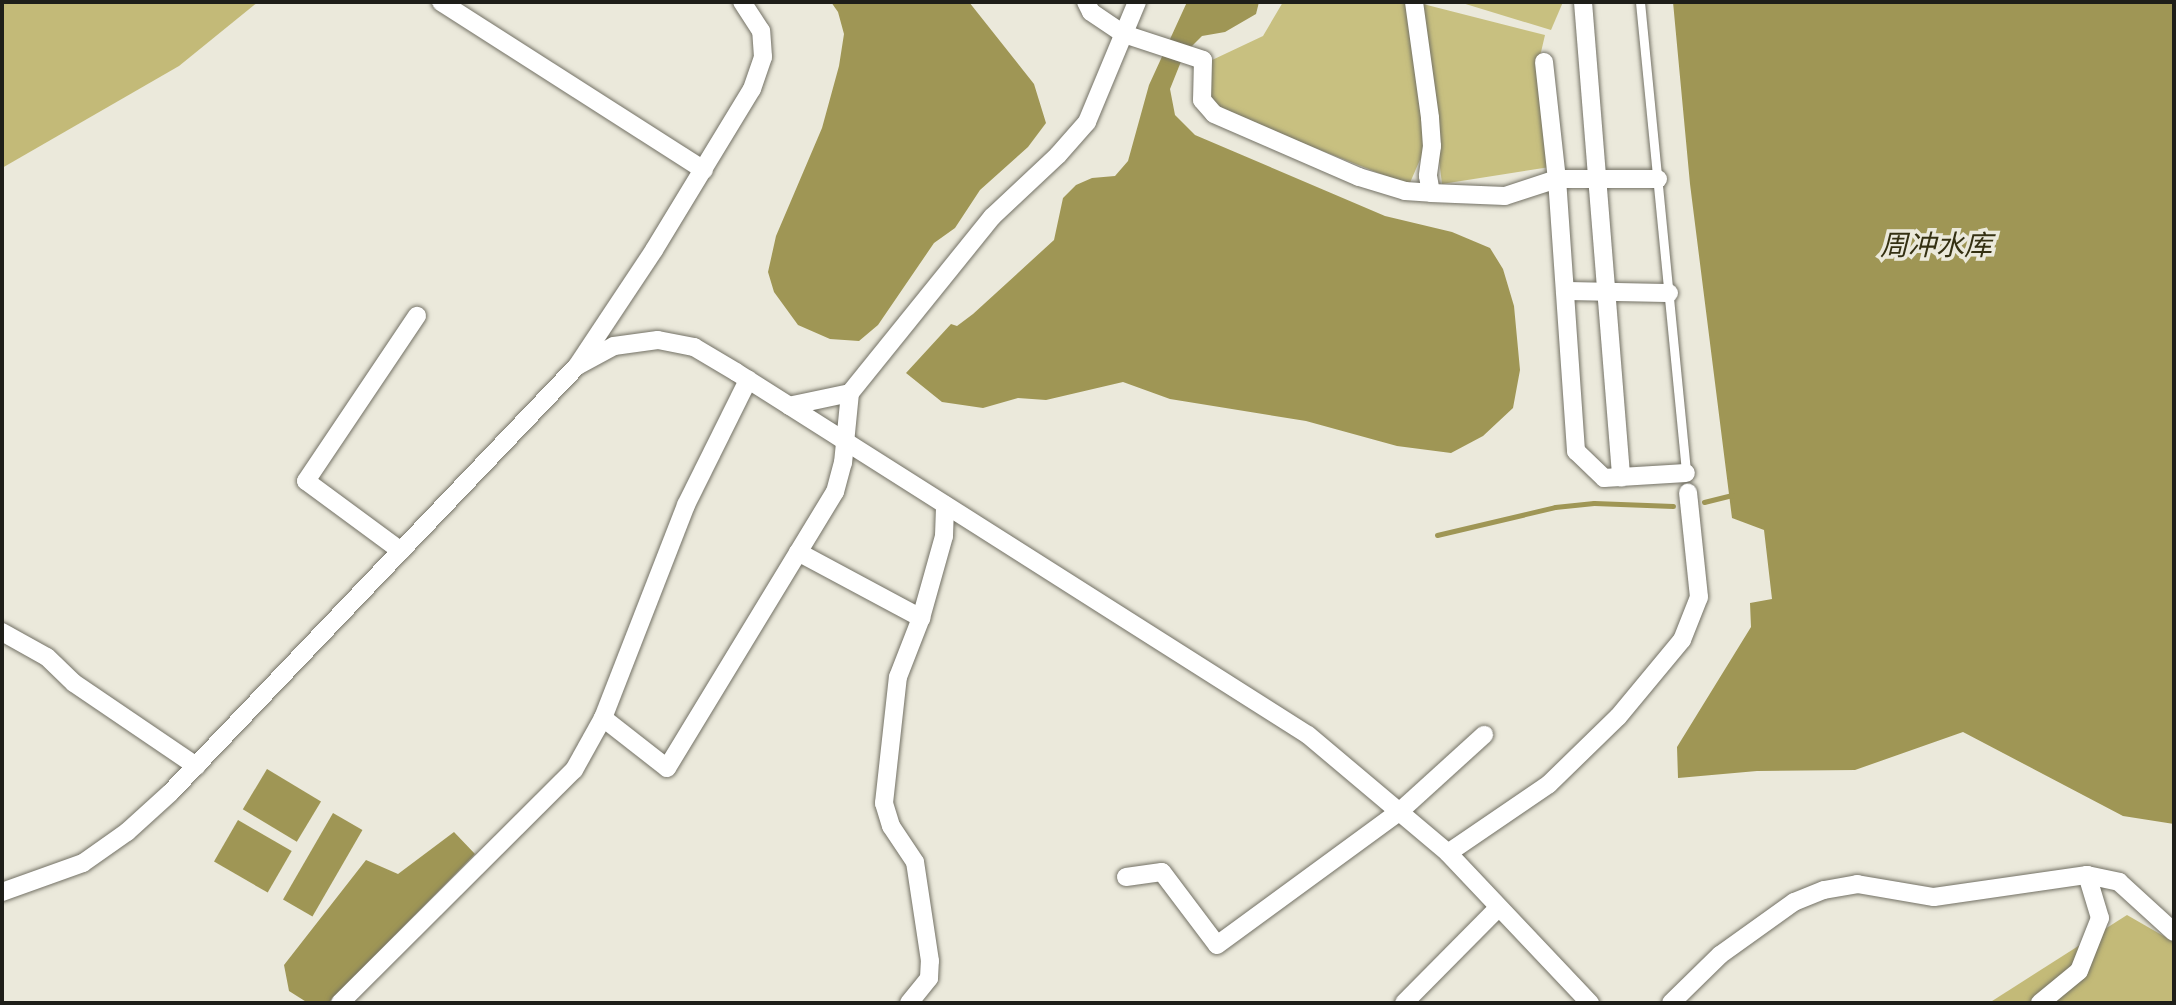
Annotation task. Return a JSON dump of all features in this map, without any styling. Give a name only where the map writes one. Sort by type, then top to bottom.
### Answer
[{"type":"street","points":[[441,2],[704,170]]},
{"type":"street","points":[[2,892],[83,863],[127,832],[196,766],[577,366],[704,170],[752,89],[763,57],[761,31],[742,2]]},
{"type":"street","points":[[1086,2],[1091,12],[1124,34],[1203,60],[1202,100],[1214,114],[1359,177],[1405,191],[1505,196],[1557,179],[1658,179]]},
{"type":"street","points":[[603,718],[667,768],[835,492],[843,463],[850,393],[992,217],[1058,155],[1087,122],[1137,2]]},
{"type":"street","points":[[1414,2],[1430,118],[1432,146],[1428,176],[1431,193]]},
{"type":"street","points":[[1583,2],[1621,477]]},
{"type":"street","points":[[1544,62],[1557,179],[1576,451],[1604,478],[1686,473]]},
{"type":"street","points":[[1565,291],[1669,293]]},
{"type":"street","points":[[401,551],[306,481],[417,316]]},
{"type":"street","points":[[577,366],[614,346],[658,340],[694,347],[748,380],[1308,735],[1448,853],[1590,1003]]},
{"type":"street","points":[[340,1003],[574,770],[603,718],[686,505],[748,380]]},
{"type":"street","points":[[789,406],[850,393]]},
{"type":"street","points":[[1448,853],[1549,784],[1618,717],[1682,640],[1699,597],[1688,493]]},
{"type":"street","points":[[909,1003],[929,978],[930,961],[915,862],[891,826],[884,803],[898,677],[921,618],[944,536],[945,505]]},
{"type":"street","points":[[798,552],[921,618]]},
{"type":"street","points":[[2,632],[47,657],[74,683],[196,766]]},
{"type":"street","points":[[1126,877],[1162,872],[1217,945],[1399,812],[1484,735]]},
{"type":"street","points":[[1671,1003],[1720,955],[1794,902],[1824,890],[1857,884],[1934,897],[2087,875],[2119,882],[2174,932]]},
{"type":"street","points":[[2040,1003],[2079,971],[2100,918],[2087,875]]},
{"type":"street","points":[[1404,1003],[1498,908]]},
{"type":"lane","points":[[1640,2],[1688,493]]},
{"type":"shaded area","points":[[2,2],[258,2],[179,66],[2,168]]},
{"type":"shaded area","points":[[1283,2],[1413,2],[1426,146],[1409,185],[1219,110],[1209,97],[1210,61],[1263,36]]},
{"type":"shaded area","points":[[1459,2],[1563,2],[1551,30]]},
{"type":"shaded area","points":[[1423,4],[1545,35],[1538,65],[1550,167],[1442,184],[1422,18]]},
{"type":"shaded area","points":[[2127,915],[2174,942],[2174,1003],[1989,1003]]},
{"type":"water","points":[[831,2],[969,2],[1034,84],[1046,123],[1028,147],[980,190],[955,228],[934,243],[878,325],[859,341],[830,339],[798,325],[774,292],[768,272],[776,236],[822,128],[839,66],[844,34],[838,12]]},
{"type":"water","points":[[1187,2],[1259,2],[1256,14],[1225,32],[1202,36],[1184,54],[1170,89],[1175,115],[1195,135],[1385,216],[1452,232],[1490,248],[1503,269],[1514,306],[1520,370],[1513,408],[1483,436],[1451,453],[1397,446],[1306,421],[1170,399],[1123,382],[1046,400],[1018,398],[983,408],[942,402],[906,373],[951,324],[957,326],[973,314],[1054,240],[1063,198],[1076,185],[1092,178],[1115,176],[1128,161],[1149,85]]},
{"type":"water","name":"周冲水库","points":[[1673,2],[2174,2],[2174,824],[2123,816],[1963,732],[1855,770],[1757,771],[1678,778],[1677,747],[1751,627],[1750,603],[1772,599],[1764,530],[1732,518],[1690,184]]},
{"type":"water","points":[[267,769],[321,801],[297,842],[243,809]]},
{"type":"water","points":[[333,813],[362,830],[312,917],[283,900]]},
{"type":"water","points":[[238,820],[292,851],[268,893],[214,862]]},
{"type":"water","points":[[454,832],[475,854],[328,1003],[308,1003],[289,991],[284,965],[366,860],[398,874]]},
{"type":"waterway","points":[[1704,502],[1732,495]]},
{"type":"waterway","points":[[1437,535],[1555,507],[1594,503],[1673,506]]}]
